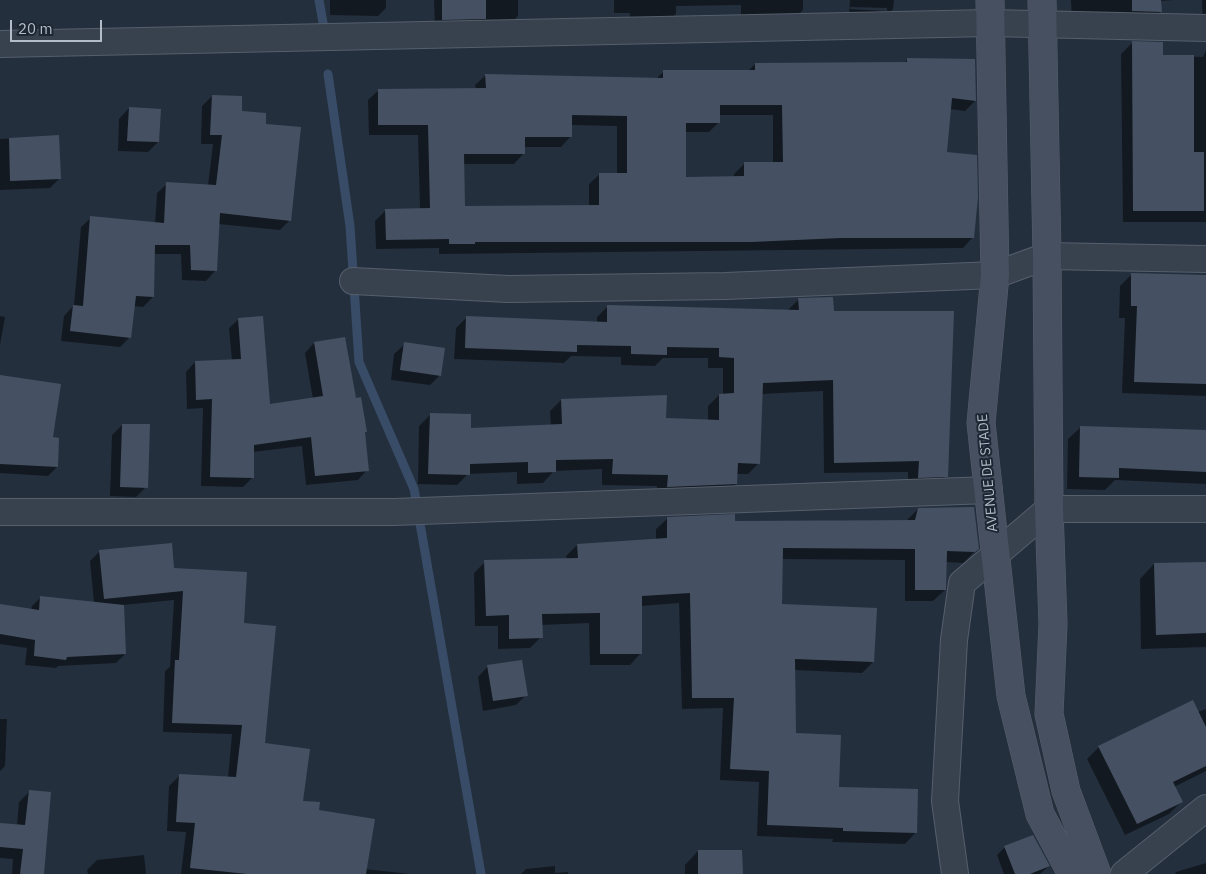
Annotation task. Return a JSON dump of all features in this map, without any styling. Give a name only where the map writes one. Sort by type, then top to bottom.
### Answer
[{"type":"street","points":[[0,44],[990,11],[1041,12],[1206,28]]},
{"type":"street","name":"AVENUE DE STADE","points":[[990,11],[995,275],[981,423],[1011,696],[1040,814],[1072,874]]},
{"type":"street","points":[[1041,12],[1048,256],[1049,509],[1053,624],[1049,714],[1066,791],[1097,874]]},
{"type":"street","points":[[354,281],[528,288],[725,286],[995,275],[1048,256],[1206,259]]},
{"type":"street","points":[[0,512],[394,512],[989,490]]},
{"type":"street","points":[[955,874],[945,801],[954,640],[962,583],[996,552],[1049,509],[1206,509]]},
{"type":"street","points":[[1124,874],[1206,808]]},
{"type":"building","points":[[442,0],[486,0],[486,19],[442,20]]},
{"type":"building","points":[[1132,0],[1161,0],[1162,12],[1132,11]]},
{"type":"building","points":[[1132,41],[1163,42],[1163,55],[1194,55],[1194,152],[1204,152],[1204,211],[1133,211]]},
{"type":"building","points":[[907,58],[975,59],[976,101],[952,98],[947,152],[977,155],[978,197],[974,238],[841,238],[751,242],[475,242],[475,244],[449,244],[449,239],[386,240],[385,209],[430,208],[428,125],[378,125],[378,89],[486,88],[485,74],[663,78],[663,70],[755,70],[755,63],[907,62]],"holes":[[[720,105],[782,105],[783,162],[744,162],[744,176],[686,177],[686,123],[720,123]],[[572,115],[627,116],[627,173],[599,173],[599,205],[465,206],[464,154],[525,154],[525,137],[572,137]]]},
{"type":"building","points":[[212,95],[242,96],[242,111],[266,113],[266,124],[301,127],[291,221],[220,213],[217,271],[191,270],[190,245],[155,245],[154,297],[136,296],[131,338],[70,331],[73,305],[83,306],[90,216],[164,223],[166,182],[216,185],[222,135],[210,135]]},
{"type":"building","points":[[129,107],[161,109],[159,142],[127,141]]},
{"type":"building","points":[[59,135],[61,179],[10,181],[9,138]]},
{"type":"building","points":[[1131,273],[1206,275],[1206,384],[1134,382],[1137,306],[1131,306]]},
{"type":"building","points":[[833,297],[834,311],[954,311],[948,477],[918,478],[919,461],[834,463],[833,380],[763,383],[760,464],[738,463],[737,484],[667,487],[668,475],[612,474],[613,459],[556,460],[556,472],[528,473],[528,462],[470,464],[470,475],[428,474],[430,413],[471,414],[471,428],[562,424],[561,399],[667,395],[666,418],[719,420],[719,394],[734,393],[734,358],[719,357],[719,348],[667,347],[667,355],[631,354],[631,346],[577,345],[577,352],[465,348],[466,316],[607,322],[607,305],[799,310],[798,298]]},
{"type":"building","points":[[263,316],[270,404],[323,396],[314,342],[345,337],[356,398],[361,397],[367,432],[365,432],[369,471],[315,476],[311,437],[254,445],[254,478],[210,477],[212,399],[196,400],[195,361],[241,359],[238,318]]},
{"type":"building","points":[[404,342],[445,348],[441,376],[400,370]]},
{"type":"building","points":[[0,375],[61,384],[53,437],[59,438],[58,467],[0,464]]},
{"type":"building","points":[[122,424],[150,424],[148,488],[120,487]]},
{"type":"building","points":[[1080,426],[1206,430],[1206,472],[1119,468],[1119,478],[1079,477]]},
{"type":"building","points":[[974,507],[979,549],[975,552],[947,551],[946,590],[915,590],[915,549],[783,548],[782,604],[877,608],[874,662],[795,659],[796,733],[841,735],[839,787],[918,789],[917,833],[843,831],[843,828],[767,825],[769,771],[730,769],[734,698],[692,698],[690,593],[642,596],[642,654],[600,654],[600,613],[542,614],[543,638],[509,639],[509,615],[486,616],[484,560],[578,558],[577,544],[667,538],[667,517],[735,514],[735,521],[915,520],[918,508]]},
{"type":"building","points":[[172,543],[174,568],[247,572],[244,623],[276,626],[265,743],[310,749],[303,801],[320,802],[319,810],[375,819],[366,874],[247,874],[190,868],[195,823],[176,822],[179,774],[236,777],[242,725],[172,723],[175,660],[179,660],[183,591],[104,599],[99,550]]},
{"type":"building","points":[[1206,562],[1206,633],[1156,635],[1154,563]]},
{"type":"building","points":[[40,596],[124,605],[126,654],[67,657],[66,660],[34,656],[35,640],[0,634],[0,604],[39,610]]},
{"type":"building","points":[[522,660],[528,696],[493,701],[487,665]]},
{"type":"building","points":[[1193,700],[1206,727],[1206,766],[1173,782],[1183,802],[1137,824],[1098,746]]},
{"type":"building","points":[[29,790],[51,792],[44,874],[20,874],[23,849],[0,847],[0,823],[25,825]]},
{"type":"building","points":[[1033,835],[1050,866],[1030,874],[1015,874],[1004,846]]},
{"type":"building","points":[[698,850],[742,850],[743,874],[698,874]]},
{"type":"waterway","points":[[319,0],[325,34]]},
{"type":"waterway","points":[[328,74],[350,226],[359,362],[414,489],[481,874]]}]
